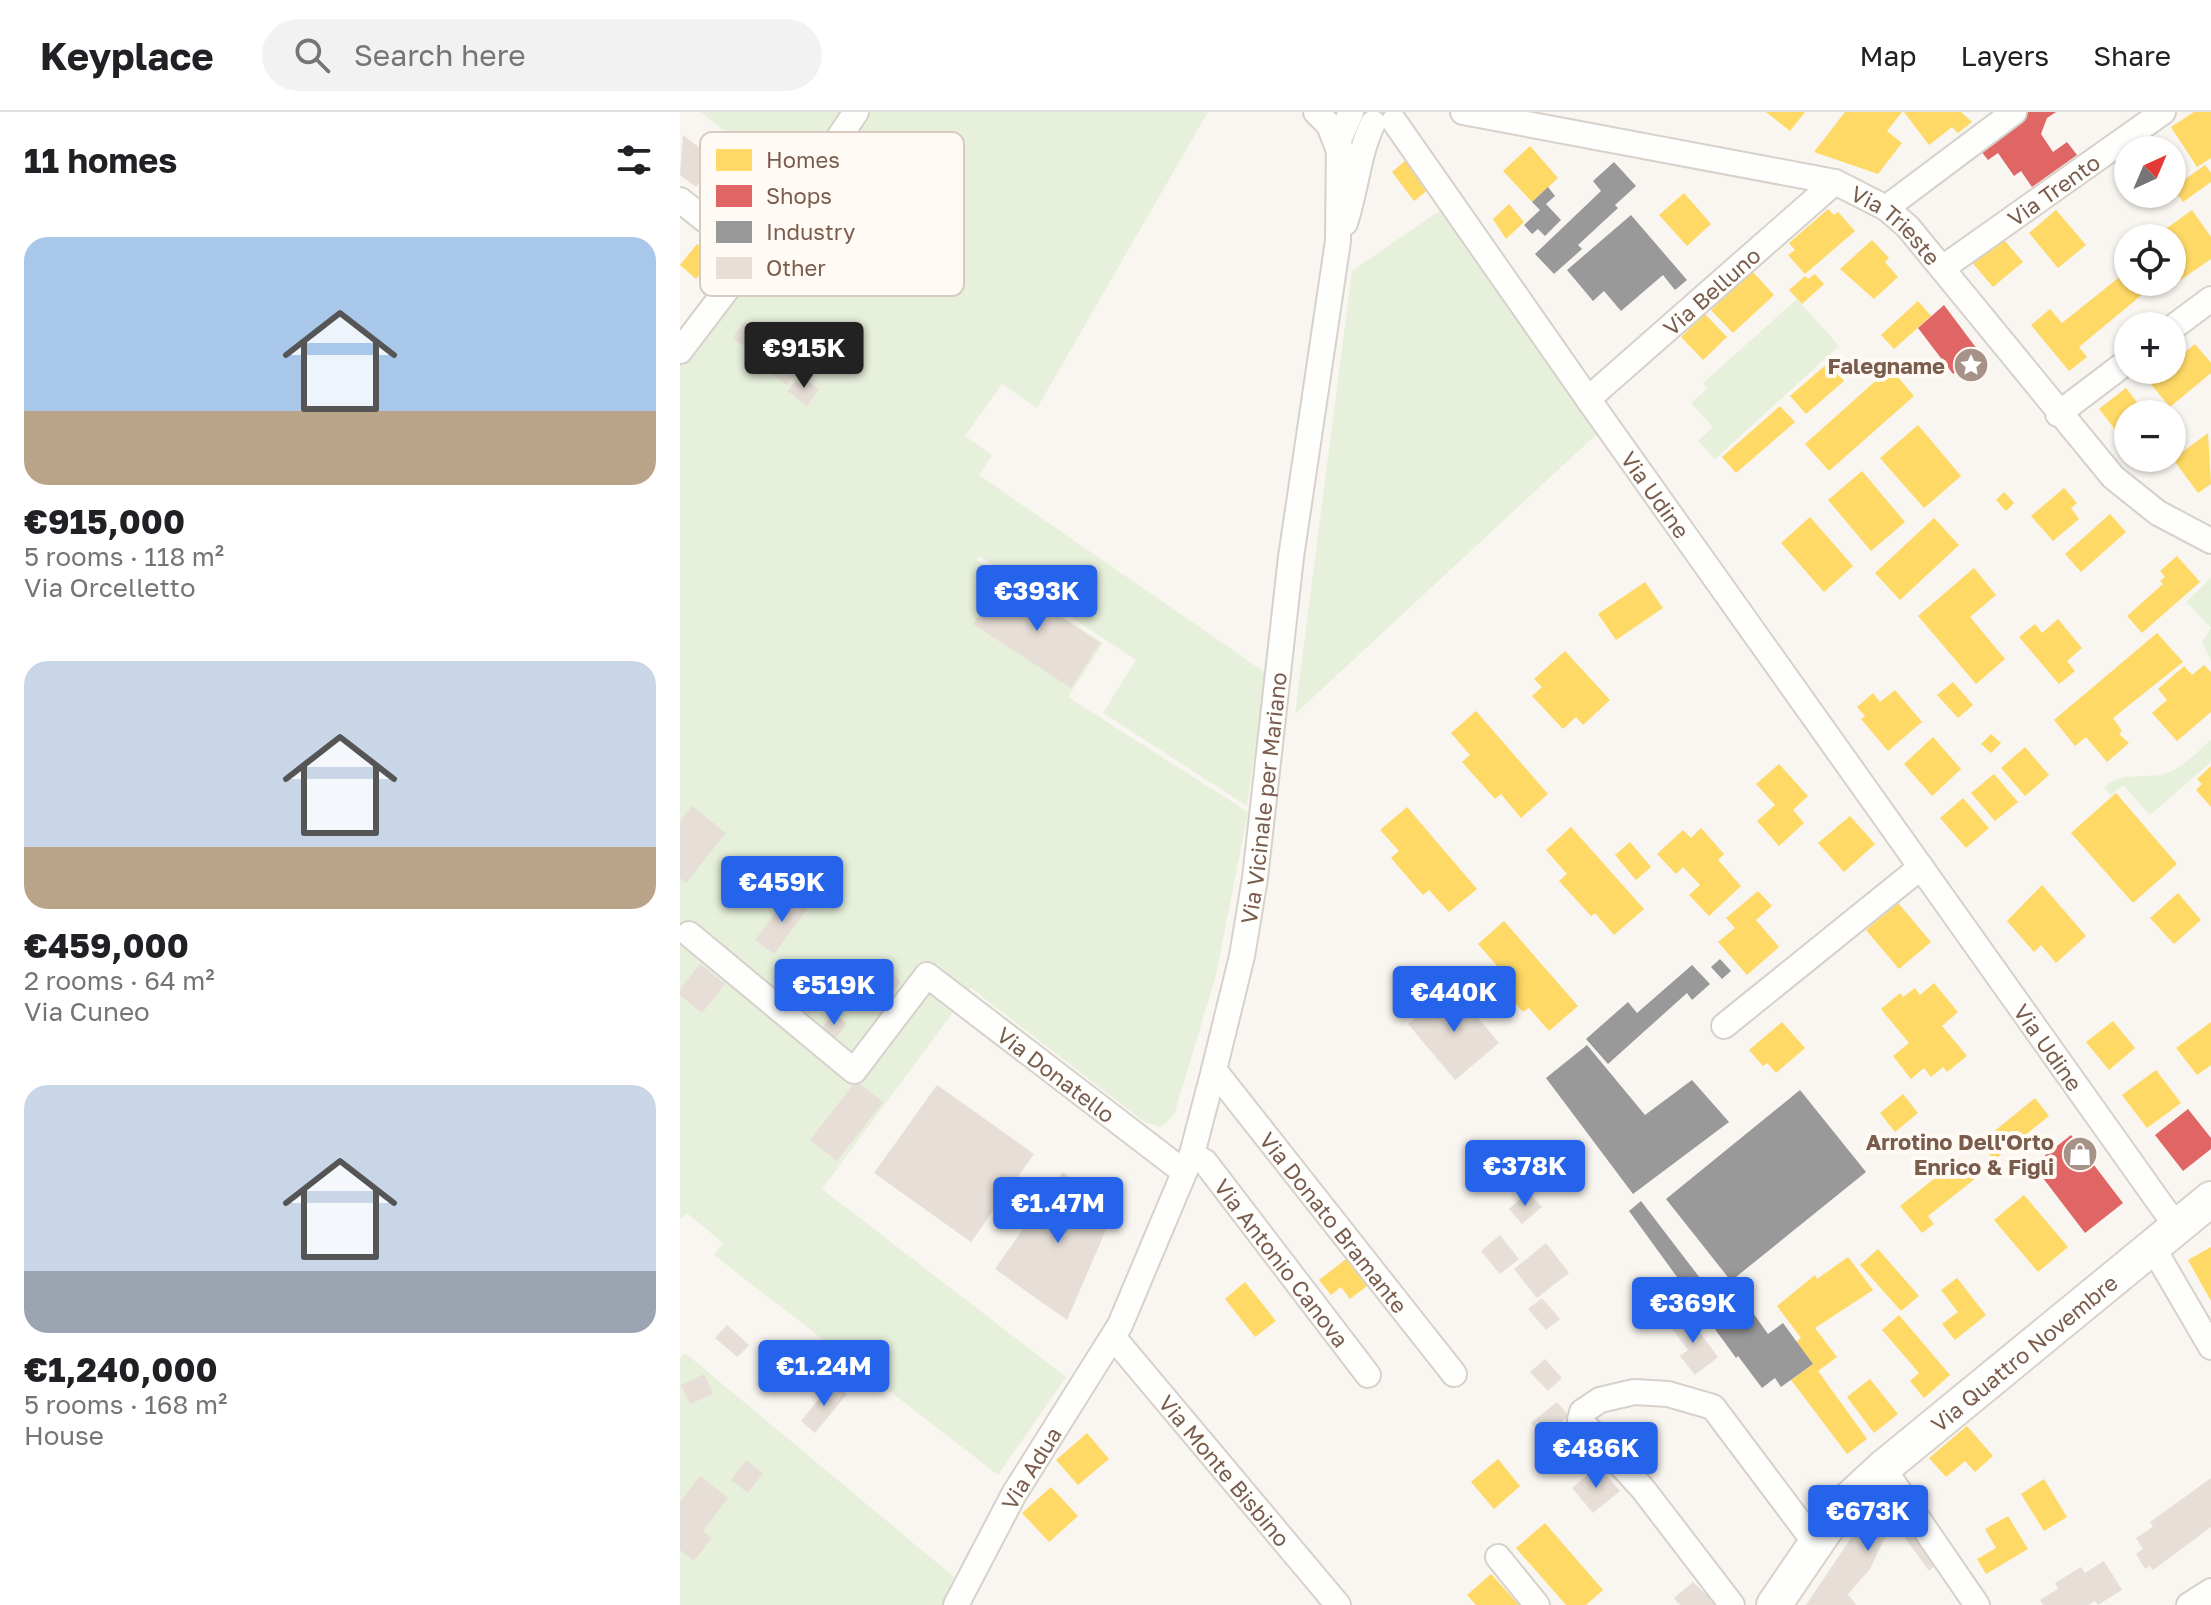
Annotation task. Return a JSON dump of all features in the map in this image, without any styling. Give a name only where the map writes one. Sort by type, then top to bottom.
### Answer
[{"type":"main road","name":"Via Quattro Novembre","points":[[1774,1605],[1840,1508],[1883,1468],[2164,1236],[2209,1204]]},
{"type":"street","points":[[842,132],[856,112]]},
{"type":"street","points":[[1316,112],[1350,154]]},
{"type":"street","points":[[1350,154],[1351,112]]},
{"type":"street","name":"Via Trieste","points":[[1463,112],[1835,182],[1886,208],[1944,267],[2092,456],[2134,496],[2158,513],[2211,541]]},
{"type":"street","points":[[1886,208],[2014,112]]},
{"type":"street","name":"Via Trento","points":[[1944,267],[2163,112]]},
{"type":"street","points":[[1350,154],[1383,117]]},
{"type":"street","name":"Via Udine","points":[[1383,117],[1921,867],[2164,1236],[2211,1347]]},
{"type":"street","name":"Via Vicinale per Mariano","points":[[1113,1337],[1188,1163],[1242,956],[1255,878],[1291,557],[1338,241],[1354,197],[1350,154]]},
{"type":"street","name":"Via Belluno","points":[[1588,399],[1835,182]]},
{"type":"street","points":[[680,200],[700,216]]},
{"type":"street","points":[[680,351],[723,296]]},
{"type":"street","points":[[2186,318],[2211,299]]},
{"type":"street","points":[[2058,414],[2114,372]]},
{"type":"street","points":[[1724,1026],[1921,867]]},
{"type":"street","name":"Via Donatello","points":[[689,934],[854,1071],[927,975],[1188,1163]]},
{"type":"street","name":"Via Donato Bramante","points":[[1214,1070],[1454,1374]]},
{"type":"street","name":"Via Antonio Canova","points":[[1188,1163],[1205,1162],[1368,1375]]},
{"type":"street","name":"Via Adua","points":[[956,1605],[1014,1494],[1113,1337]]},
{"type":"street","name":"Via Monte Bisbino","points":[[1113,1337],[1338,1605]]},
{"type":"street","points":[[1732,1605],[1643,1489],[1580,1420],[1582,1412],[1600,1400],[1634,1392],[1668,1394],[1713,1407],[1816,1544]]},
{"type":"street","points":[[1883,1468],[1977,1605]]},
{"type":"street","points":[[1498,1557],[1537,1605]]},
{"type":"street","points":[[2189,1605],[2211,1591]]},
{"type":"green space","points":[[701,112],[1208,112],[1037,408],[1002,384],[965,436],[992,455],[979,475],[1266,673],[1247,806],[1103,713],[1136,660],[979,556],[976,560],[1103,643],[1068,697],[1248,812],[1216,975],[1174,1115],[1161,1127],[1143,1121],[971,988],[822,1189],[1066,1377],[998,1475],[714,1255],[723,1243],[687,1213],[680,1220],[680,365],[733,296],[964,296],[964,132],[726,132]]},
{"type":"green space","points":[[1445,207],[1601,430],[1295,714],[1352,271]]},
{"type":"green space","points":[[1797,299],[1839,346],[1715,459],[1698,441],[1713,427],[1691,403],[1707,389],[1703,383]]},
{"type":"green space","points":[[2211,578],[2211,628],[2186,602]]},
{"type":"green space","points":[[2211,628],[2211,661],[2202,642]]},
{"type":"green space","points":[[2211,740],[2211,762],[2150,815],[2123,785],[2111,795],[2104,788],[2127,777],[2170,772]]},
{"type":"green space","points":[[685,1353],[954,1577],[942,1605],[680,1605],[680,1358]]},
{"type":"building: Homes","points":[[1766,112],[1805,112],[1790,131]]},
{"type":"building: Homes","points":[[1845,112],[1902,112],[1887,131],[1902,143],[1878,174],[1814,152]]},
{"type":"building: Homes","points":[[1904,112],[1961,112],[1972,122],[1958,133],[1952,127],[1929,145]]},
{"type":"building: Homes","points":[[2194,112],[2211,112],[2211,158],[2197,167],[2186,150],[2186,136],[2177,136],[2171,127]]},
{"type":"building: Homes","points":[[1530,146],[1558,178],[1532,202],[1503,171]]},
{"type":"building: Homes","points":[[1406,160],[1429,189],[1414,201],[1392,172]]},
{"type":"building: Homes","points":[[2205,165],[2211,173],[2211,182],[2186,200],[2186,179]]},
{"type":"building: Homes","points":[[1684,193],[1711,224],[1687,246],[1659,215]]},
{"type":"building: Homes","points":[[1509,204],[1524,222],[1506,239],[1493,219]]},
{"type":"building: Homes","points":[[1828,209],[1834,215],[1838,212],[1855,231],[1805,274],[1788,255],[1795,250],[1789,243]]},
{"type":"building: Homes","points":[[2056,210],[2086,245],[2058,268],[2029,233]]},
{"type":"building: Homes","points":[[2192,210],[2211,237],[2211,259],[2186,276],[2186,224],[2172,224]]},
{"type":"building: Homes","points":[[1999,234],[2023,262],[1993,287],[1969,259]]},
{"type":"building: Homes","points":[[1872,240],[1889,258],[1885,262],[1898,277],[1874,299],[1840,269]]},
{"type":"building: Homes","points":[[697,244],[700,246],[700,274],[696,279],[680,265]]},
{"type":"building: Homes","points":[[1752,271],[1774,295],[1733,333],[1711,310]]},
{"type":"building: Homes","points":[[1815,274],[1824,284],[1802,304],[1789,290],[1805,276],[1808,279]]},
{"type":"building: Homes","points":[[2114,281],[2114,296],[2140,296],[2121,312],[2114,312],[2114,318],[2079,347],[2087,357],[2069,371],[2031,325],[2050,309],[2062,323]]},
{"type":"building: Homes","points":[[1918,301],[1931,316],[1894,349],[1881,335]]},
{"type":"building: Homes","points":[[1705,314],[1727,337],[1703,360],[1681,337]]},
{"type":"building: Homes","points":[[2195,344],[2211,363],[2211,373],[2178,400],[2164,400],[2151,384],[2186,384],[2186,351]]},
{"type":"building: Homes","points":[[1828,363],[1844,381],[1806,414],[1790,396]]},
{"type":"building: Homes","points":[[1890,368],[1914,396],[1829,471],[1805,444]]},
{"type":"building: Homes","points":[[2126,388],[2135,400],[2114,400],[2114,428],[2099,409]]},
{"type":"building: Homes","points":[[1780,406],[1795,422],[1736,473],[1722,457]]},
{"type":"building: Homes","points":[[1918,425],[1961,476],[1924,508],[1880,458]]},
{"type":"building: Homes","points":[[2208,433],[2211,484],[2198,493],[2183,472],[2186,472],[2186,449]]},
{"type":"building: Homes","points":[[1862,471],[1905,522],[1871,551],[1828,500]]},
{"type":"building: Homes","points":[[2064,488],[2077,503],[2071,508],[2079,519],[2053,541],[2031,516]]},
{"type":"building: Homes","points":[[2004,492],[2014,503],[2006,511],[1996,500]]},
{"type":"building: Homes","points":[[2110,514],[2126,532],[2081,572],[2065,554]]},
{"type":"building: Homes","points":[[1810,517],[1853,566],[1824,592],[1781,543]]},
{"type":"building: Homes","points":[[1934,518],[1959,545],[1900,600],[1875,573]]},
{"type":"building: Homes","points":[[2177,556],[2200,582],[2142,633],[2127,616],[2163,584],[2160,581],[2165,577],[2160,571]]},
{"type":"building: Homes","points":[[1974,568],[1996,595],[1970,617],[2005,659],[1976,684],[1918,616]]},
{"type":"building: Homes","points":[[1645,582],[1663,608],[1616,640],[1598,614]]},
{"type":"building: Homes","points":[[2058,619],[2082,648],[2067,661],[2075,671],[2059,684],[2019,637],[2035,624],[2042,633]]},
{"type":"building: Homes","points":[[2157,633],[2183,662],[2113,718],[2122,731],[2119,734],[2129,743],[2107,762],[2086,737],[2075,746],[2054,720]]},
{"type":"building: Homes","points":[[1565,651],[1610,700],[1583,725],[1576,717],[1563,729],[1532,696],[1542,687],[1534,679]]},
{"type":"building: Homes","points":[[2204,665],[2211,672],[2211,712],[2177,741],[2152,713],[2167,700],[2158,689],[2184,666],[2192,675]]},
{"type":"building: Homes","points":[[1953,682],[1973,705],[1958,718],[1937,695]]},
{"type":"building: Homes","points":[[1895,690],[1922,722],[1888,751],[1861,719],[1865,716],[1857,707],[1873,693],[1880,702]]},
{"type":"building: Homes","points":[[1476,711],[1548,794],[1521,818],[1501,794],[1495,799],[1462,762],[1470,755],[1451,733]]},
{"type":"building: Homes","points":[[1991,734],[2001,743],[1991,753],[1981,744]]},
{"type":"building: Homes","points":[[1933,737],[1961,769],[1932,796],[1904,764]]},
{"type":"building: Homes","points":[[2025,747],[2049,775],[2025,796],[2001,768]]},
{"type":"building: Homes","points":[[1779,764],[1808,796],[1793,810],[1804,823],[1779,846],[1757,821],[1775,805],[1756,784]]},
{"type":"building: Homes","points":[[2211,766],[2211,807],[2196,790],[2202,784],[2197,779]]},
{"type":"building: Homes","points":[[1994,774],[2018,802],[1995,821],[1971,793]]},
{"type":"building: Homes","points":[[2116,793],[2177,864],[2133,903],[2071,833]]},
{"type":"building: Homes","points":[[1963,798],[1989,828],[1966,848],[1940,818]]},
{"type":"building: Homes","points":[[1407,807],[1477,889],[1449,912],[1429,890],[1423,895],[1391,858],[1399,851],[1380,830]]},
{"type":"building: Homes","points":[[1850,816],[1875,844],[1844,872],[1818,843]]},
{"type":"building: Homes","points":[[1571,827],[1644,909],[1614,935],[1595,913],[1591,916],[1559,881],[1567,874],[1546,850]]},
{"type":"building: Homes","points":[[1701,828],[1724,854],[1718,860],[1741,886],[1709,916],[1689,895],[1700,885],[1683,867],[1676,874],[1657,854],[1683,830],[1691,838]]},
{"type":"building: Homes","points":[[1630,842],[1651,867],[1636,880],[1615,855]]},
{"type":"building: Homes","points":[[2042,885],[2086,936],[2056,963],[2041,945],[2034,952],[2007,921]]},
{"type":"building: Homes","points":[[1758,891],[1772,906],[1756,920],[1779,947],[1747,975],[1718,942],[1735,928],[1726,918]]},
{"type":"building: Homes","points":[[2178,893],[2201,920],[2174,944],[2150,918]]},
{"type":"building: Homes","points":[[1898,903],[1931,942],[1899,969],[1866,930]]},
{"type":"building: Homes","points":[[1504,921],[1578,1006],[1549,1031],[1529,1008],[1523,1012],[1489,974],[1498,967],[1478,944]]},
{"type":"building: Homes","points":[[1934,983],[1958,1012],[1942,1026],[1967,1056],[1947,1072],[1943,1067],[1931,1077],[1924,1068],[1911,1079],[1893,1056],[1909,1043],[1881,1009],[1900,993],[1903,997],[1915,988],[1920,995]]},
{"type":"building: Homes","points":[[2113,1021],[2135,1048],[2109,1070],[2086,1042]]},
{"type":"building: Homes","points":[[1782,1022],[1805,1048],[1776,1073],[1767,1063],[1763,1066],[1749,1050]]},
{"type":"building: Homes","points":[[2211,1022],[2211,1065],[2197,1075],[2176,1048]]},
{"type":"building: Homes","points":[[2156,1070],[2181,1103],[2147,1128],[2122,1095]]},
{"type":"building: Homes","points":[[1903,1094],[1918,1113],[1895,1132],[1880,1113]]},
{"type":"building: Homes","points":[[2035,1098],[2049,1116],[1994,1160],[1980,1143]]},
{"type":"building: Homes","points":[[1960,1158],[1976,1178],[1928,1216],[1934,1224],[1922,1233],[1900,1206]]},
{"type":"building: Homes","points":[[2024,1195],[2068,1247],[2038,1272],[1994,1220]]},
{"type":"building: Homes","points":[[2211,1247],[2211,1301],[2188,1260]]},
{"type":"building: Homes","points":[[1878,1249],[1919,1296],[1901,1311],[1860,1265]]},
{"type":"building: Homes","points":[[1350,1256],[1371,1283],[1350,1299],[1341,1287],[1331,1295],[1319,1280]]},
{"type":"building: Homes","points":[[1848,1257],[1873,1290],[1815,1328],[1837,1357],[1818,1371],[1867,1439],[1847,1454],[1791,1380],[1813,1364],[1796,1342],[1801,1338],[1777,1306],[1815,1275],[1817,1279]]},
{"type":"building: Homes","points":[[1957,1278],[1986,1315],[1955,1340],[1942,1324],[1958,1312],[1941,1290]]},
{"type":"building: Homes","points":[[1245,1282],[1276,1321],[1255,1337],[1225,1299]]},
{"type":"building: Homes","points":[[1899,1315],[1950,1375],[1924,1398],[1910,1381],[1919,1373],[1882,1330]]},
{"type":"building: Homes","points":[[1870,1379],[1898,1414],[1874,1433],[1847,1397]]},
{"type":"building: Homes","points":[[1967,1426],[1993,1456],[1975,1472],[1965,1461],[1946,1477],[1929,1458]]},
{"type":"building: Homes","points":[[1087,1433],[1109,1459],[1078,1485],[1056,1460]]},
{"type":"building: Homes","points":[[1498,1459],[1520,1486],[1494,1509],[1471,1482]]},
{"type":"building: Homes","points":[[2044,1479],[2067,1517],[2044,1531],[2021,1494]]},
{"type":"building: Homes","points":[[1051,1487],[1078,1516],[1049,1542],[1022,1513]]},
{"type":"building: Homes","points":[[2008,1516],[2028,1549],[1986,1574],[1977,1559],[1996,1548],[1985,1529]]},
{"type":"building: Homes","points":[[1545,1523],[1603,1590],[1586,1605],[1566,1605],[1516,1548]]},
{"type":"building: Homes","points":[[1491,1574],[1519,1605],[1476,1605],[1467,1595]]},
{"type":"building: Shops","points":[[2024,112],[2056,112],[2047,118],[2041,134],[2053,152],[2067,142],[2077,155],[2032,187],[2021,171],[2014,176],[1998,153],[1988,160],[1977,146]]},
{"type":"building: Shops","points":[[1944,305],[1980,353],[1953,374],[1918,328]]},
{"type":"building: Shops","points":[[2188,1109],[2211,1138],[2211,1149],[2183,1171],[2155,1135]]},
{"type":"building: Shops","points":[[2071,1135],[2123,1203],[2085,1233],[2033,1165]]},
{"type":"building: Industry","points":[[1614,162],[1636,186],[1615,205],[1618,208],[1578,245],[1582,249],[1554,274],[1535,254],[1601,191],[1593,181]]},
{"type":"building: Industry","points":[[1548,187],[1555,196],[1546,204],[1561,220],[1545,236],[1538,229],[1532,234],[1524,225],[1540,210],[1532,202]]},
{"type":"building: Industry","points":[[1631,215],[1687,280],[1675,290],[1663,275],[1621,311],[1604,291],[1593,301],[1567,270]]},
{"type":"building: Industry","points":[[1720,959],[1731,971],[1722,979],[1711,967]]},
{"type":"building: Industry","points":[[1692,965],[1710,984],[1692,1000],[1687,993],[1608,1064],[1586,1039],[1628,1002],[1637,1013]]},
{"type":"building: Industry","points":[[1587,1045],[1645,1115],[1692,1080],[1729,1122],[1633,1194],[1546,1078]]},
{"type":"building: Industry","points":[[1800,1090],[1866,1172],[1731,1281],[1666,1199]]},
{"type":"building: Industry","points":[[1641,1201],[1726,1312],[1744,1300],[1768,1334],[1783,1323],[1813,1364],[1781,1387],[1775,1378],[1762,1388],[1738,1356],[1736,1358],[1629,1211]]},
{"type":"building: Other","points":[[683,135],[700,148],[700,182],[696,187],[680,175]]},
{"type":"building: Other","points":[[745,321],[771,340],[768,345],[799,368],[787,385],[753,360],[756,355],[733,338]]},
{"type":"building: Other","points":[[800,375],[819,389],[807,406],[788,391]]},
{"type":"building: Other","points":[[1003,579],[1100,643],[1071,688],[973,624]]},
{"type":"building: Other","points":[[692,806],[726,833],[686,883],[680,878],[680,821]]},
{"type":"building: Other","points":[[790,893],[809,907],[774,954],[755,940]]},
{"type":"building: Other","points":[[877,962],[901,982],[884,1003],[860,983]]},
{"type":"building: Other","points":[[700,964],[725,984],[702,1013],[680,995],[680,989]]},
{"type":"building: Other","points":[[806,970],[830,989],[810,1014],[786,995]]},
{"type":"building: Other","points":[[1452,987],[1499,1043],[1455,1080],[1408,1024]]},
{"type":"building: Other","points":[[834,1013],[847,1024],[833,1041],[820,1030]]},
{"type":"building: Other","points":[[856,1081],[883,1102],[837,1161],[810,1140]]},
{"type":"building: Other","points":[[937,1085],[1034,1154],[971,1242],[874,1173]]},
{"type":"building: Other","points":[[1063,1172],[1115,1209],[1067,1320],[995,1269]]},
{"type":"building: Other","points":[[1528,1192],[1542,1207],[1522,1224],[1509,1209]]},
{"type":"building: Other","points":[[1500,1235],[1519,1259],[1500,1274],[1481,1251]]},
{"type":"building: Other","points":[[1546,1243],[1569,1273],[1537,1298],[1514,1269]]},
{"type":"building: Other","points":[[1542,1298],[1560,1319],[1546,1330],[1528,1309]]},
{"type":"building: Other","points":[[1685,1313],[1718,1357],[1695,1375],[1680,1356],[1688,1350],[1669,1325]]},
{"type":"building: Other","points":[[727,1325],[749,1345],[737,1357],[715,1338]]},
{"type":"building: Other","points":[[1545,1359],[1562,1378],[1548,1391],[1530,1372]]},
{"type":"building: Other","points":[[704,1374],[713,1394],[690,1404],[681,1385]]},
{"type":"building: Other","points":[[833,1382],[847,1394],[815,1433],[801,1421]]},
{"type":"building: Other","points":[[1557,1402],[1569,1416],[1543,1437],[1531,1423]]},
{"type":"building: Other","points":[[746,1460],[763,1473],[748,1493],[731,1480]]},
{"type":"building: Other","points":[[1598,1466],[1620,1491],[1593,1513],[1572,1488]]},
{"type":"building: Other","points":[[700,1476],[728,1498],[703,1531],[712,1538],[694,1561],[680,1550],[680,1502]]},
{"type":"building: Other","points":[[2211,1478],[2211,1527],[2153,1570],[2150,1566],[2145,1569],[2136,1554],[2143,1549],[2136,1538],[2153,1527],[2150,1522]]},
{"type":"building: Other","points":[[1884,1489],[1939,1561],[1929,1571],[1893,1521],[1870,1569],[1848,1594],[1856,1605],[1806,1605]]},
{"type":"building: Other","points":[[2104,1561],[2122,1590],[2098,1605],[2095,1601],[2089,1605],[2043,1605],[2040,1600],[2058,1589],[2055,1583],[2081,1567],[2085,1573]]},
{"type":"building: Other","points":[[1693,1582],[1706,1594],[1711,1590],[1726,1605],[1680,1605],[1674,1598]]},
{"type":"place","name":"Falegname","points":[[1971,365]]},
{"type":"place","name":"Arrotino Dell'Orto Enrico & Figli","points":[[2080,1154]]}]
